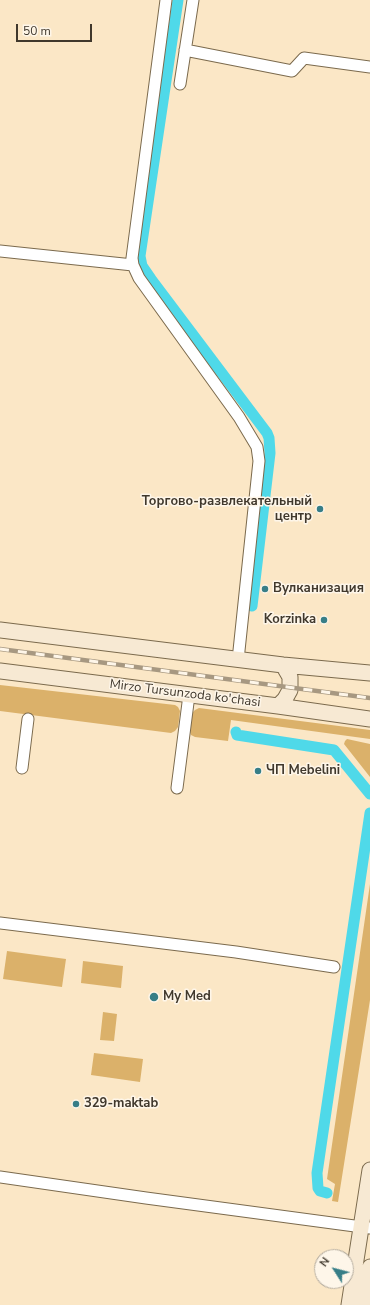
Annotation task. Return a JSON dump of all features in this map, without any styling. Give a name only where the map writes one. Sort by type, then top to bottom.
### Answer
[{"type":"main road","points":[[0,630],[238,660],[370,673]]},
{"type":"main road","points":[[278,706],[286,699],[290,690],[290,677],[284,665]]},
{"type":"main road","name":"Mirzo Tursunzoda ko'chasi","points":[[0,671],[370,719]]},
{"type":"main road","points":[[349,1305],[365,1227],[370,1170]]},
{"type":"main road","points":[[364,1305],[370,1267]]},
{"type":"street","points":[[166,0],[132,252],[133,265],[140,278],[240,417],[257,447],[259,462],[238,660]]},
{"type":"street","points":[[180,84],[193,0]]},
{"type":"street","points":[[185,50],[292,71],[304,58],[370,67]]},
{"type":"street","points":[[0,251],[133,265]]},
{"type":"street","points":[[177,788],[189,695]]},
{"type":"street","points":[[22,768],[28,719]]},
{"type":"street","points":[[0,923],[229,951],[334,967]]},
{"type":"street","points":[[0,1176],[146,1198],[365,1227]]},
{"type":"shaded area","points":[[0,685],[175,705],[180,711],[178,727],[171,733],[0,711]]},
{"type":"shaded area","points":[[199,708],[370,730],[370,739],[231,720],[228,741],[195,737],[191,735],[190,731],[192,713]]},
{"type":"shaded area","points":[[347,739],[370,744],[370,777],[344,744]]},
{"type":"shaded area","points":[[370,884],[370,1000],[338,1202],[332,1201],[335,1184],[327,1179]]},
{"type":"shaded area","points":[[7,951],[66,959],[62,987],[3,979]]},
{"type":"shaded area","points":[[83,961],[123,966],[121,988],[81,983]]},
{"type":"shaded area","points":[[103,1012],[117,1014],[114,1041],[100,1040]]},
{"type":"shaded area","points":[[94,1053],[143,1059],[140,1082],[91,1075]]},
{"type":"waterway","points":[[178,0],[140,256],[142,266],[151,279],[267,433],[269,438],[270,453],[252,606]]},
{"type":"waterway","points":[[236,732],[237,735],[334,750],[370,794]]},
{"type":"waterway","points":[[327,1193],[320,1191],[318,1188],[317,1173],[370,813]]},
{"type":"railway","points":[[0,649],[370,698]]},
{"type":"place","name":"Торгово-развлекательный центр","points":[[320,509]]},
{"type":"place","name":"Вулканизация","points":[[265,589]]},
{"type":"place","name":"Korzinka","points":[[324,620]]},
{"type":"place","name":"ЧП Mebelini","points":[[258,771]]},
{"type":"place","name":"My Med","points":[[154,997]]},
{"type":"place","name":"329-maktab","points":[[76,1104]]}]
